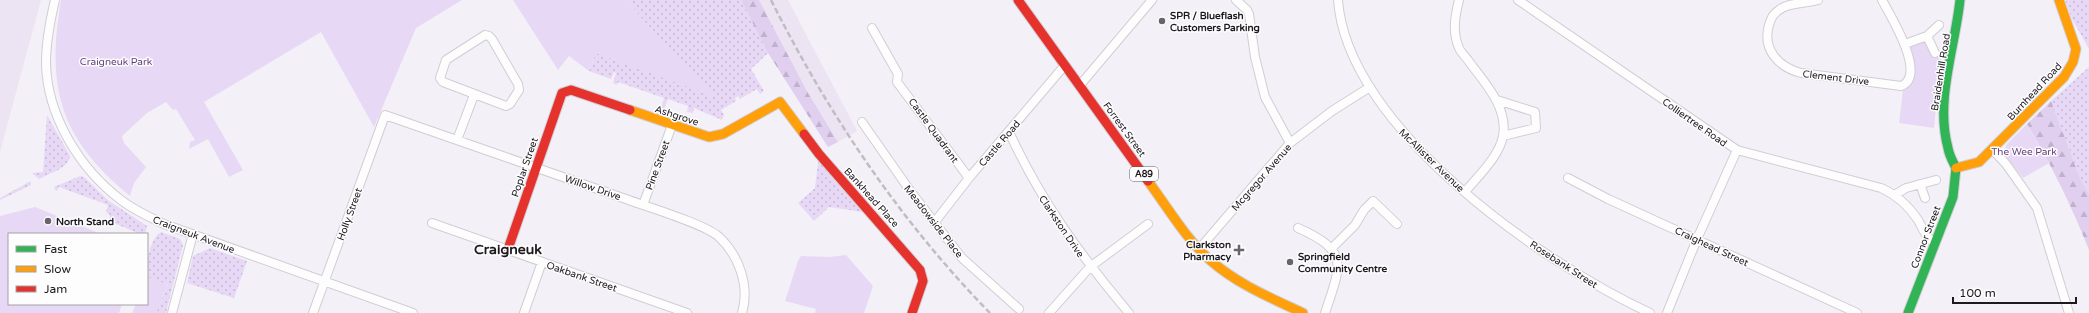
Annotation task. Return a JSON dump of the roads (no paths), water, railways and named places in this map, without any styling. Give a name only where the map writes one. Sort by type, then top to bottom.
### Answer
[{"type":"street","name":"Craigneuk Avenue","points":[[55,0],[47,41],[46,65],[49,88],[55,111],[74,149],[96,176],[123,201],[164,224],[413,313]]},
{"type":"street","name":"Forrest Street","points":[[1018,0],[1175,218],[1210,260],[1231,276],[1272,299],[1303,313]]},
{"type":"street","points":[[1080,85],[1152,0]]},
{"type":"street","points":[[1236,0],[1247,10],[1249,14],[1255,58],[1265,97],[1290,143]]},
{"type":"street","name":"McAllister Avenue","points":[[1338,0],[1346,35],[1370,87],[1399,129],[1482,207]]},
{"type":"street","points":[[1459,0],[1454,23],[1459,48],[1497,100],[1503,136],[1491,160],[1465,192]]},
{"type":"street","name":"Colliertree Road","points":[[1518,0],[1737,150],[1880,188],[1896,194],[1911,209],[1928,239],[1934,243]]},
{"type":"street","name":"Clement Drive","points":[[1818,0],[1780,8],[1772,16],[1766,35],[1769,49],[1778,62],[1791,71],[1901,86],[1906,84],[1908,80],[1908,54],[1905,44],[1882,0]]},
{"type":"street","name":"Braidenhill Road","points":[[1956,168],[1950,159],[1945,141],[1944,102],[1957,32],[1960,0]]},
{"type":"street","name":"Burnhead Road","points":[[1956,168],[1979,162],[1993,150],[2064,77],[2075,56],[2076,49],[2059,0]]},
{"type":"street","points":[[1905,44],[1927,36],[1939,26]]},
{"type":"street","name":"Castle Quadrant","points":[[872,28],[898,74],[897,82],[969,178]]},
{"type":"street","points":[[485,35],[489,36],[518,84],[518,90],[515,99],[506,106],[474,95],[443,82],[440,78],[446,60],[485,35]]},
{"type":"street","points":[[1927,36],[1935,53]]},
{"type":"street","name":"Castle Road","points":[[934,223],[969,178],[1065,65]]},
{"type":"street","name":"Mcgregor Avenue","points":[[1200,248],[1290,143],[1332,111],[1370,87]]},
{"type":"street","name":"Ashgrove","points":[[562,93],[571,90],[709,137],[723,134],[780,102]]},
{"type":"street","name":"Poplar Street","points":[[508,249],[562,93]]},
{"type":"street","points":[[457,140],[474,95]]},
{"type":"street","points":[[1497,100],[1535,112],[1536,128],[1503,136]]},
{"type":"street","name":"Bankhead Place","points":[[780,102],[819,154],[920,270],[923,280],[912,313]]},
{"type":"street","name":"Willow Drive","points":[[385,115],[700,226],[718,236],[734,255],[741,272],[745,291],[742,313]]},
{"type":"street","name":"Holly Street","points":[[313,313],[385,115]]},
{"type":"street","name":"Meadowside Place","points":[[862,122],[934,223],[962,258],[1019,309]]},
{"type":"street","name":"Pine Street","points":[[643,205],[672,125]]},
{"type":"street","name":"Clarkston Drive","points":[[1008,132],[1026,170],[1049,208],[1090,267],[1128,313]]},
{"type":"street","points":[[1667,313],[1697,239],[1737,150]]},
{"type":"street","points":[[1993,150],[2037,208],[2069,313]]},
{"type":"street","name":"Connor Street","points":[[1908,313],[1953,197],[1956,168]]},
{"type":"street","name":"Craighead Street","points":[[1568,178],[1608,199],[1697,239],[1791,285],[1857,313]]},
{"type":"street","points":[[1896,194],[1906,188],[1936,180]]},
{"type":"street","points":[[1920,184],[1925,198]]},
{"type":"street","points":[[1332,248],[1355,225],[1364,210],[1373,201],[1397,224]]},
{"type":"street","name":"Rosebank Street","points":[[1482,207],[1545,253],[1618,298],[1650,313]]},
{"type":"street","name":"Oakbank Street","points":[[432,223],[687,313]]},
{"type":"street","points":[[1049,313],[1090,267],[1148,224]]},
{"type":"street","points":[[1298,228],[1322,239],[1332,248],[1337,258],[1337,278],[1325,313]]},
{"type":"street","points":[[172,313],[193,234]]},
{"type":"street","points":[[524,313],[542,262]]},
{"type":"railway","points":[[771,0],[793,43],[817,84],[868,165],[896,204],[926,241],[957,278],[990,313]]},
{"type":"place","name":"SPR / Blueflash Customers Parking","points":[[1162,21]]},
{"type":"place","name":"North Stand","points":[[48,221]]},
{"type":"place","name":"Clarkston Pharmacy","points":[[1239,250]]},
{"type":"place","name":"Springfield Community Centre","points":[[1290,262]]},
{"type":"district","name":"Craigneuk","points":[[508,249]]},
{"type":"park label","name":"Craigneuk Park","points":[[116,61]]},
{"type":"park label","name":"The Wee Park","points":[[2024,151]]}]
